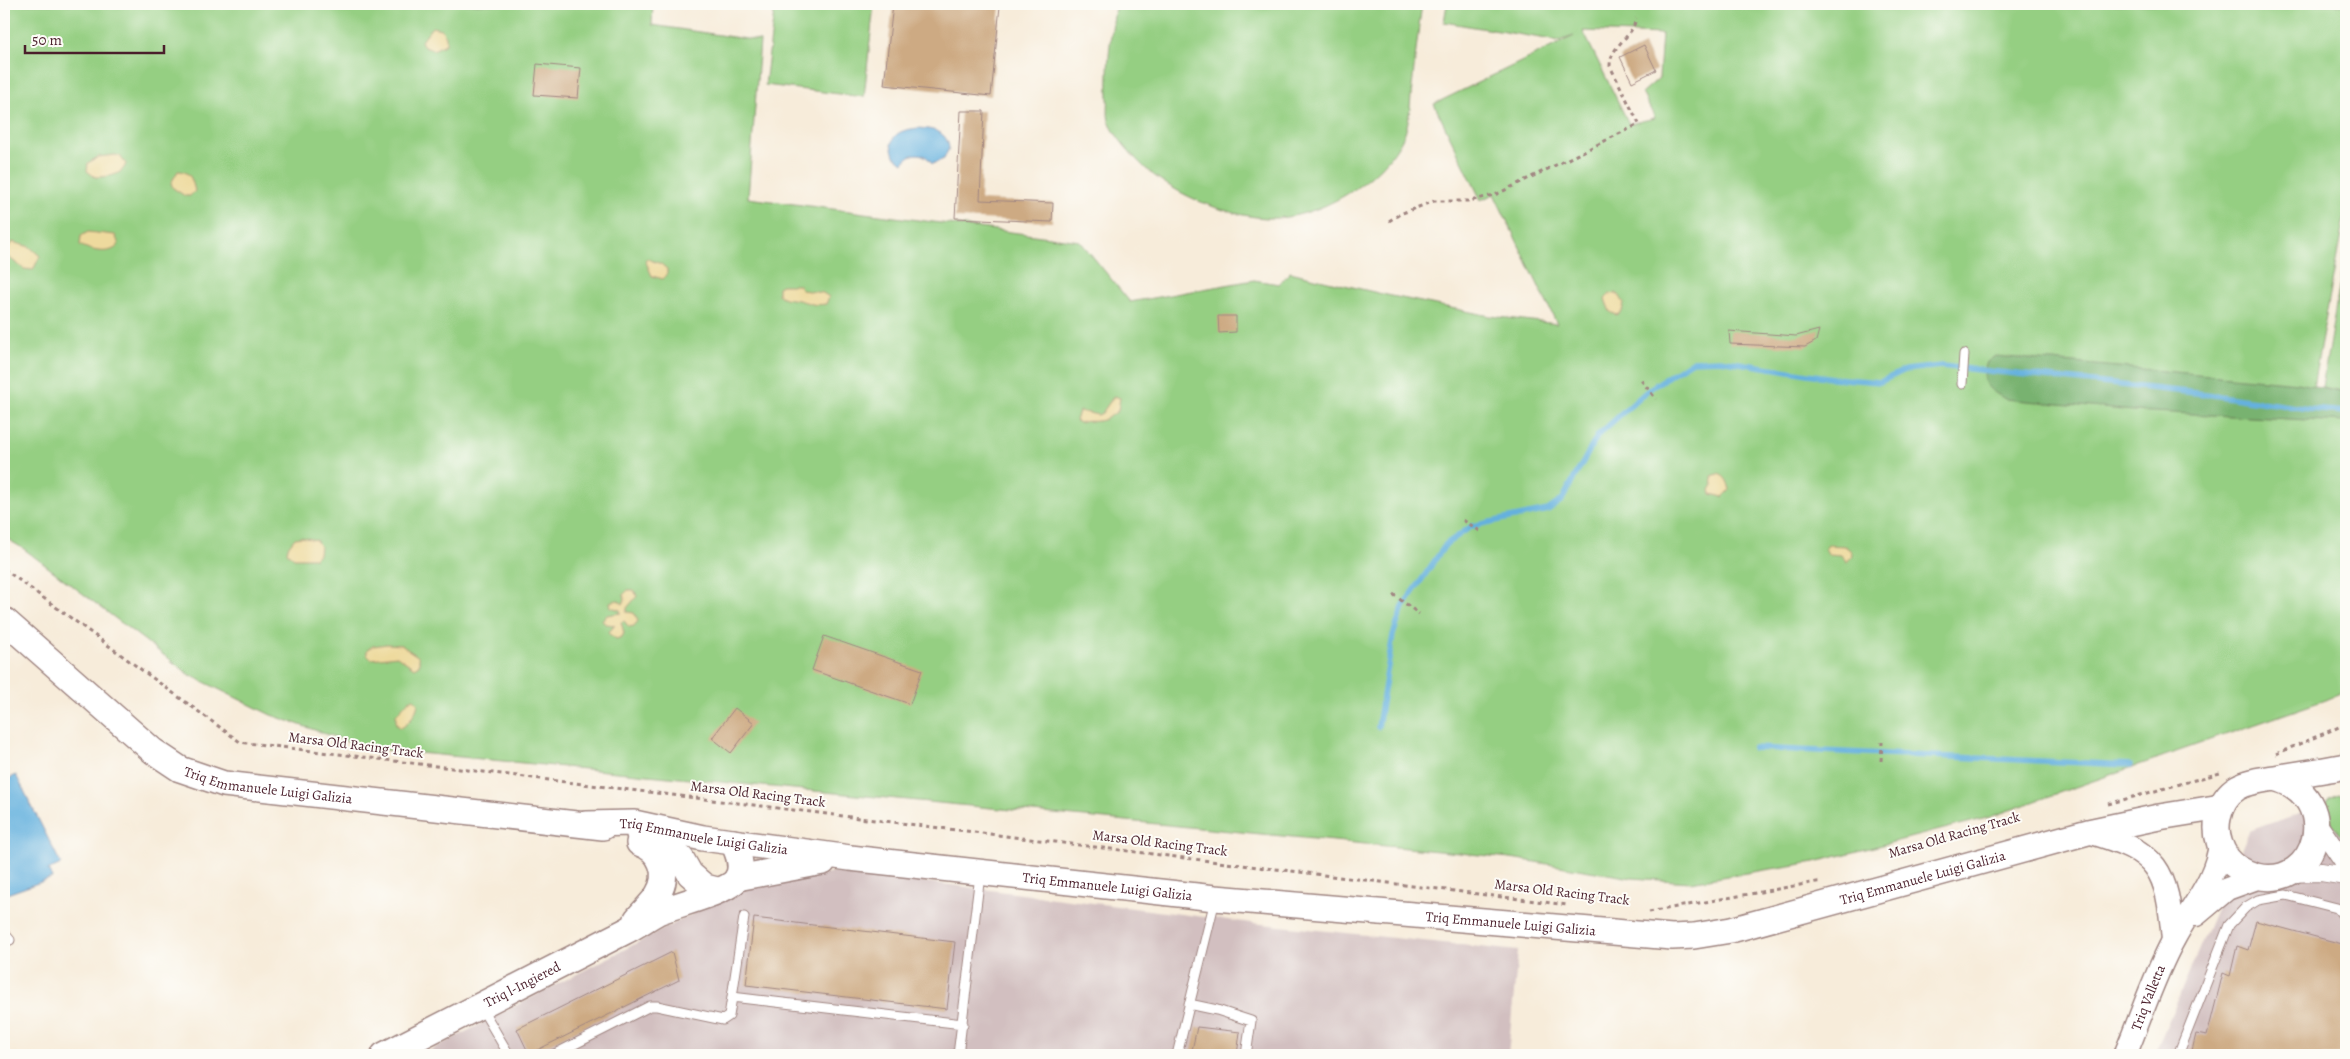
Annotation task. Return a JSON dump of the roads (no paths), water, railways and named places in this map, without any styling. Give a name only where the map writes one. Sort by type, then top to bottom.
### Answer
[{"type":"main road","name":"Triq Emmanuele Luigi Galizia","points":[[4,620],[153,751],[180,769],[224,784],[526,819],[586,824],[634,823],[694,857],[733,842],[850,858],[1216,898],[1625,934],[1694,936],[1731,930],[2088,832],[2159,817],[2221,807]]},
{"type":"main road","points":[[2274,767],[2305,796],[2313,812],[2317,830],[2312,848],[2302,863],[2287,873],[2260,877],[2242,871],[2235,866],[2228,859],[2219,839],[2217,825],[2221,807],[2226,799],[2239,786],[2256,779],[2274,767],[2346,767]]},
{"type":"main road","points":[[2313,812],[2322,779],[2346,767]]},
{"type":"main road","name":"Triq Emmanuele Luigi Galizia","points":[[2159,817],[2192,822],[2219,839]]},
{"type":"main road","points":[[526,819],[642,843],[659,856],[665,876],[658,895],[624,932]]},
{"type":"main road","points":[[694,857],[704,887],[727,884],[740,857],[733,842]]},
{"type":"main road","name":"Triq l-Ingiered","points":[[659,912],[694,857]]},
{"type":"main road","name":"Triq Emmanuele Luigi Galizia","points":[[727,884],[850,858]]},
{"type":"main road","name":"Triq l-Ingiered","points":[[384,1055],[480,1004],[624,932],[659,912],[727,884]]},
{"type":"street","points":[[2313,812],[2346,865]]},
{"type":"street","points":[[2088,832],[2117,840],[2138,850],[2154,865],[2165,888],[2173,940]]},
{"type":"street","name":"Triq Valletta","points":[[2125,1055],[2173,940],[2209,878],[2219,856],[2219,839]]},
{"type":"street","points":[[2287,873],[2321,872],[2346,876]]},
{"type":"street","name":"Triq Valletta","points":[[2173,940],[2213,898],[2233,886],[2260,877]]},
{"type":"lane","points":[[1962,384],[1964,354]]},
{"type":"lane","points":[[958,1055],[980,872]]},
{"type":"lane","points":[[2178,1055],[2229,925],[2246,907],[2258,900],[2286,895],[2337,908],[2346,919]]},
{"type":"lane","points":[[1177,1055],[1216,898]]},
{"type":"lane","points":[[554,1055],[650,1006],[723,1020],[729,1016],[744,917]]},
{"type":"lane","points":[[4,933],[10,940]]},
{"type":"lane","points":[[732,997],[962,1024]]},
{"type":"lane","points":[[480,1004],[509,1055]]},
{"type":"lane","points":[[1189,1004],[1218,1010],[1251,1021],[1246,1055]]},
{"type":"water","points":[[918,128],[934,130],[942,134],[948,142],[949,148],[944,159],[932,164],[926,157],[918,154],[910,156],[903,163],[894,156],[891,145],[892,140],[897,134]]},
{"type":"water","points":[[16,775],[61,864],[48,870],[52,878],[4,895],[4,781]]},
{"type":"waterway","points":[[1378,727],[1393,635],[1403,607],[1446,544],[1472,526],[1548,510],[1562,500],[1598,435],[1648,390],[1693,361],[1720,360],[1833,378],[1880,382],[1905,370],[1941,366],[2206,394],[2309,409],[2346,412]]},
{"type":"waterway","points":[[1753,748],[2131,765]]}]
